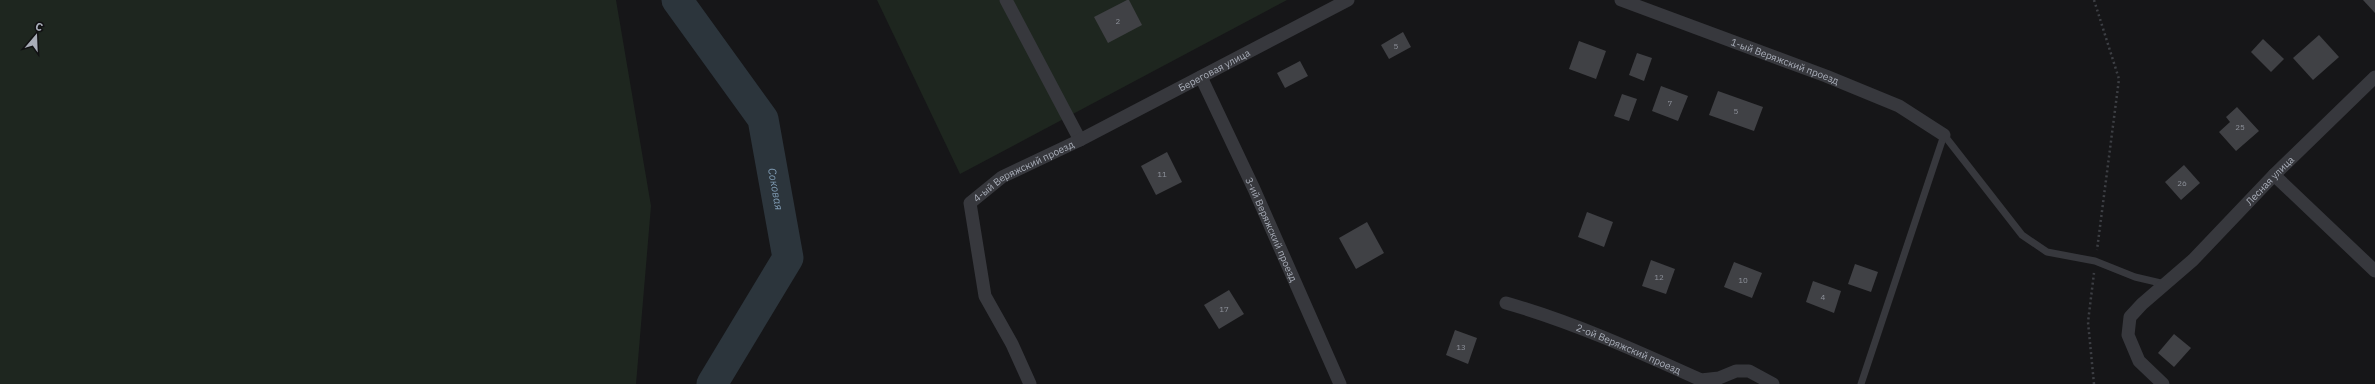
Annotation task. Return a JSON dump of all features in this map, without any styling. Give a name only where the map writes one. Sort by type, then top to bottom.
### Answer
[{"type":"street","points":[[1006,0],[1080,140]]},
{"type":"street","name":"Береговая улица","points":[[1080,140],[1348,0]]},
{"type":"street","name":"1-ый Веряжский проезд","points":[[1621,0],[1819,73],[1891,103],[1944,135]]},
{"type":"street","name":"3-ий Веряжский проезд","points":[[1201,77],[1254,189],[1340,384]]},
{"type":"street","name":"Лесная улица","points":[[2163,384],[2139,361],[2128,335],[2130,318],[2142,304],[2193,260],[2274,175],[2375,77]]},
{"type":"street","name":"4-ый Веряжский проезд","points":[[1030,384],[1012,344],[985,296],[970,203],[1002,177],[1080,140]]},
{"type":"street","points":[[2274,175],[2375,271]]},
{"type":"street","name":"2-ой Веряжский проезд","points":[[1506,303],[1537,312],[1602,336],[1701,380],[1719,378],[1736,370],[1749,370],[1773,384]]},
{"type":"lane","points":[[1944,135],[2022,235],[2047,252],[2096,261],[2135,277],[2165,284]]},
{"type":"lane","points":[[1861,384],[1944,135]]},
{"type":"path","points":[[2094,0],[2119,79],[2088,322],[2094,384]]},
{"type":"shaded area","points":[[0,0],[616,0],[651,206],[636,384],[0,384]]},
{"type":"shaded area","points":[[877,0],[1287,0],[960,174]]},
{"type":"building","points":[[1129,0],[1142,25],[1108,43],[1094,17]]},
{"type":"building","points":[[2363,0],[2375,0],[2375,13]]},
{"type":"building","points":[[1403,32],[1411,47],[1389,59],[1381,45]]},
{"type":"building","points":[[2319,35],[2339,57],[2313,80],[2293,58]]},
{"type":"building","points":[[2263,39],[2284,59],[2271,72],[2251,52]]},
{"type":"building","points":[[1579,41],[1606,51],[1596,79],[1569,69]]},
{"type":"building","points":[[1637,53],[1652,58],[1644,81],[1629,75]]},
{"type":"building","points":[[1300,61],[1308,76],[1285,88],[1277,73]]},
{"type":"building","points":[[1661,86],[1688,96],[1678,121],[1652,111]]},
{"type":"building","points":[[1718,91],[1763,107],[1754,131],[1709,115]]},
{"type":"building","points":[[1622,94],[1637,99],[1629,121],[1614,116]]},
{"type":"building","points":[[2237,107],[2259,131],[2236,151],[2219,132],[2230,122],[2226,117]]},
{"type":"building","points":[[1167,152],[1182,182],[1156,195],[1141,166]]},
{"type":"building","points":[[2184,165],[2200,183],[2181,200],[2165,182]]},
{"type":"building","points":[[1587,212],[1613,222],[1604,247],[1578,237]]},
{"type":"building","points":[[1367,222],[1384,253],[1356,269],[1339,238]]},
{"type":"building","points":[[1651,260],[1675,269],[1666,294],[1642,286]]},
{"type":"building","points":[[1734,262],[1762,273],[1752,298],[1724,287]]},
{"type":"building","points":[[1855,264],[1878,272],[1871,292],[1848,284]]},
{"type":"building","points":[[1813,281],[1841,291],[1834,313],[1806,302]]},
{"type":"building","points":[[1229,290],[1244,314],[1219,329],[1204,305]]},
{"type":"building","points":[[1455,330],[1477,338],[1468,364],[1446,355]]},
{"type":"building","points":[[2174,334],[2191,348],[2174,367],[2158,353]]},
{"type":"waterway","name":"Соковая","points":[[677,0],[763,119],[788,258],[712,384]]}]
